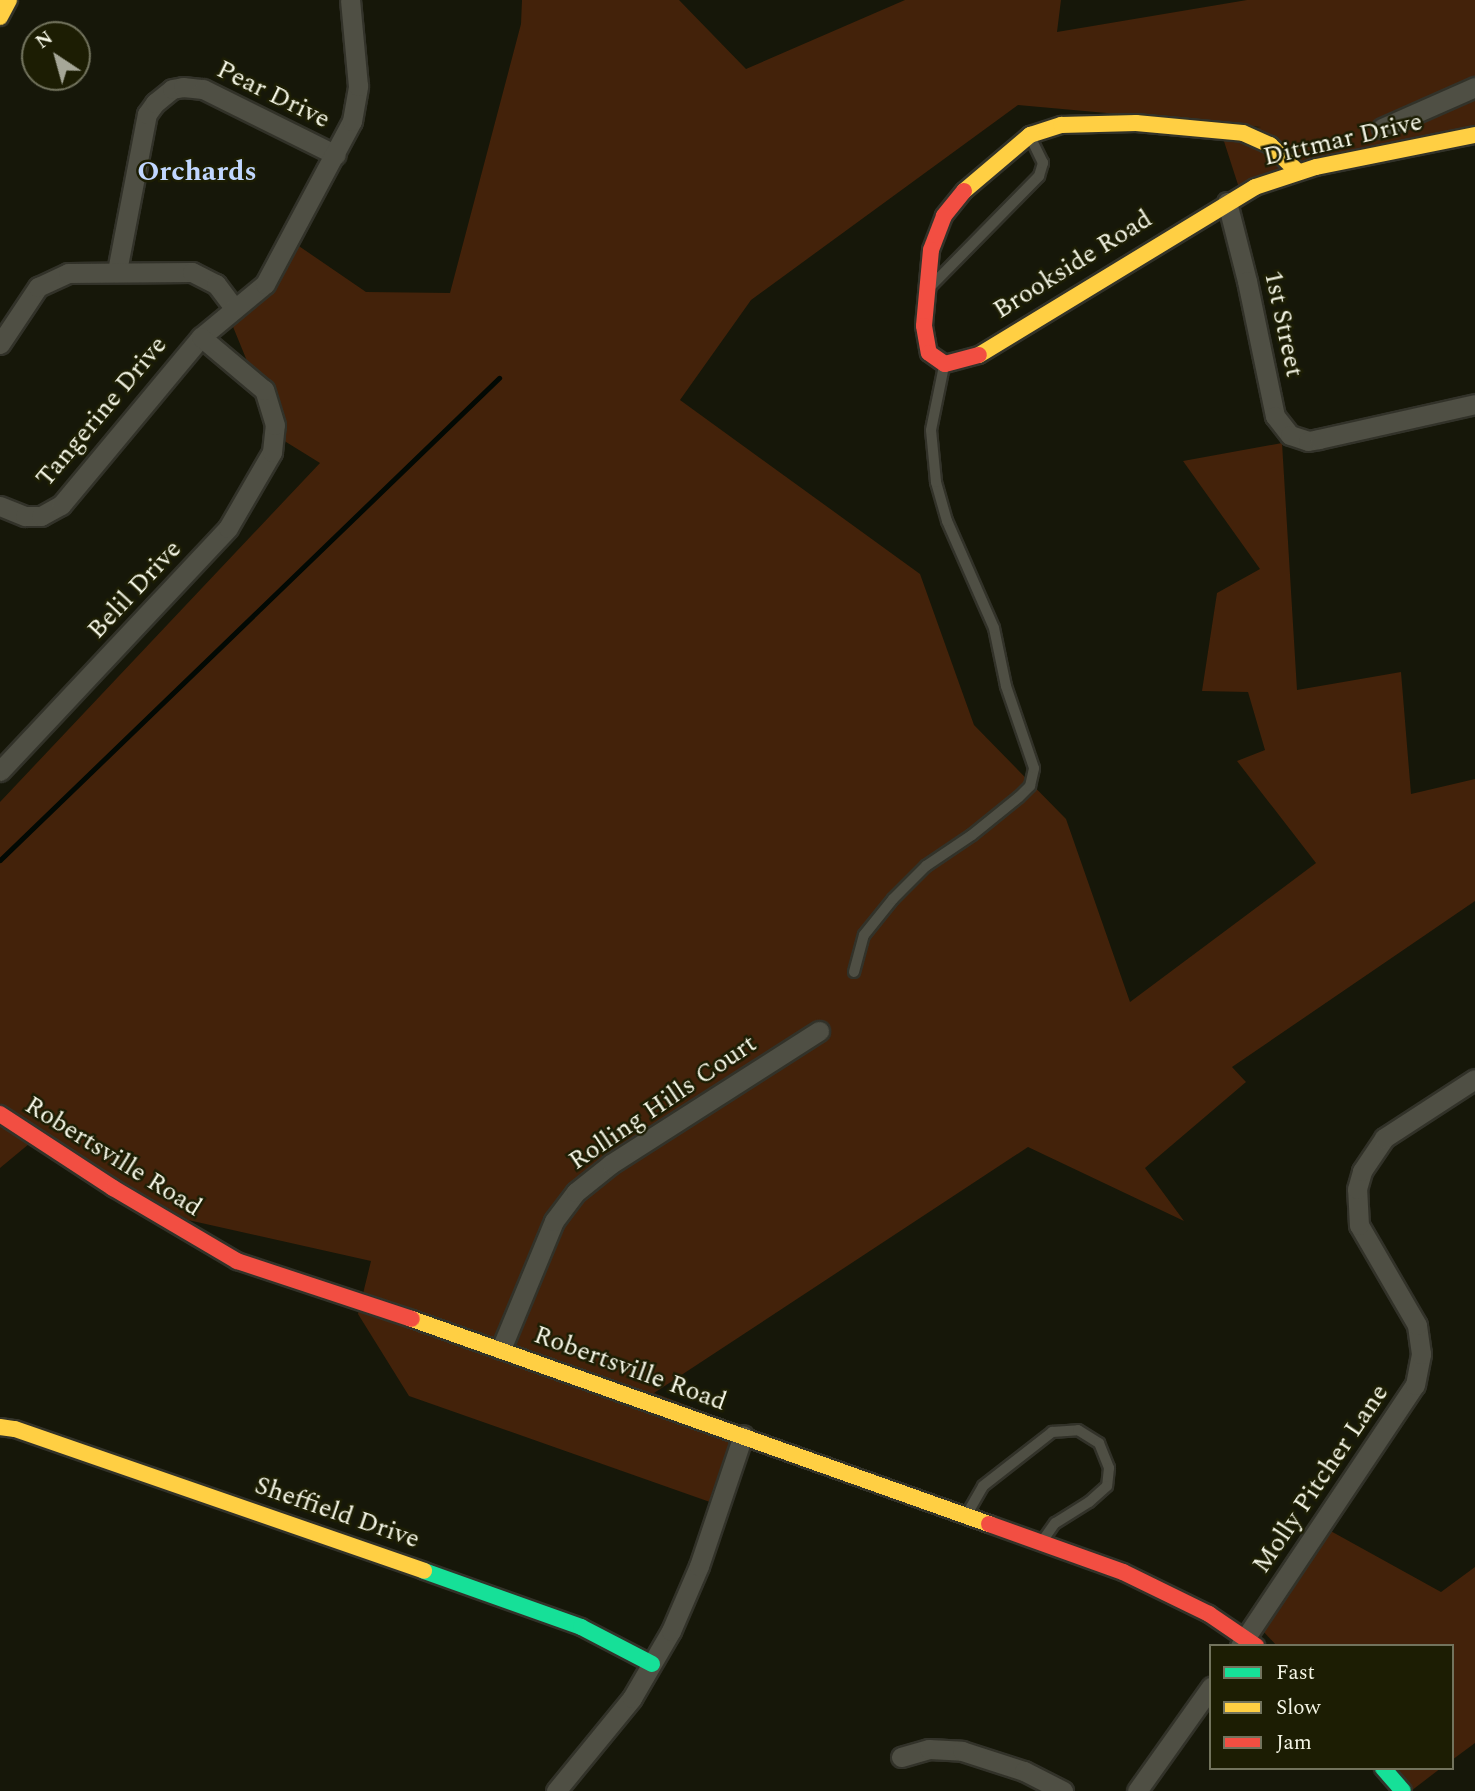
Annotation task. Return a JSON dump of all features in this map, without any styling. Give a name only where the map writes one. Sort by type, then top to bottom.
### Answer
[{"type":"street","points":[[0,17],[9,0]]},
{"type":"street","points":[[0,344],[38,287],[49,279],[68,273],[192,272],[216,284],[230,313],[265,284],[349,128],[358,93],[350,0]]},
{"type":"street","points":[[1382,128],[1475,87]]},
{"type":"street","name":"Pear Drive","points":[[117,271],[148,114],[155,103],[172,89],[203,89],[336,155]]},
{"type":"street","points":[[945,364],[936,361],[925,344],[926,291],[934,239],[951,205],[965,189],[1030,135],[1061,125],[1136,123],[1231,131],[1255,137],[1270,145],[1298,172]]},
{"type":"street","name":"Dittmar Drive","points":[[1227,202],[1255,187],[1298,172],[1475,135]]},
{"type":"street","name":"Brookside Road","points":[[945,364],[973,358],[1227,202]]},
{"type":"street","name":"1st Street","points":[[1227,202],[1247,281],[1275,416],[1290,435],[1308,441],[1475,404]]},
{"type":"street","name":"Tangerine Drive","points":[[0,506],[25,516],[41,516],[61,505],[201,337],[230,313]]},
{"type":"street","name":"Belil Drive","points":[[0,771],[228,528],[272,452],[275,425],[264,390],[201,337]]},
{"type":"street","name":"Rolling Hills Court","points":[[501,1349],[554,1221],[576,1192],[611,1164],[819,1031]]},
{"type":"street","name":"Molly Pitcher Lane","points":[[1247,1643],[1408,1400],[1420,1365],[1421,1342],[1414,1316],[1365,1239],[1359,1225],[1357,1189],[1362,1171],[1384,1138],[1475,1079]]},
{"type":"street","name":"Robertsville Road","points":[[0,1114],[113,1188],[237,1261],[501,1349],[1161,1588],[1209,1614],[1247,1643]]},
{"type":"street","name":"Sheffield Drive","points":[[0,1427],[15,1429],[541,1611],[581,1627],[652,1664]]},
{"type":"street","points":[[556,1791],[607,1731],[671,1631],[699,1566],[743,1435]]},
{"type":"street","points":[[1137,1791],[1209,1690]]},
{"type":"street","points":[[901,1757],[929,1749],[962,1751],[1024,1771],[1063,1791]]},
{"type":"street","points":[[1385,1770],[1403,1791]]},
{"type":"lane","points":[[926,291],[1039,176],[1043,163],[1030,135]]},
{"type":"lane","points":[[854,972],[864,935],[893,899],[926,866],[972,835],[1019,797],[1030,786],[1034,768],[1006,686],[994,628],[947,521],[936,482],[931,430],[945,364]]},
{"type":"lane","points":[[966,1516],[983,1486],[1052,1432],[1078,1430],[1099,1443],[1109,1468],[1107,1486],[1089,1502],[1055,1523],[1041,1543]]},
{"type":"shaded area","points":[[522,0],[679,0],[746,69],[905,0],[1061,0],[1057,32],[1247,0],[1475,0],[1475,136],[1240,191],[1221,132],[1261,127],[1018,105],[751,300],[680,400],[920,574],[974,725],[1066,819],[1130,1002],[1316,863],[1237,761],[1265,750],[1248,692],[1202,691],[1217,593],[1260,569],[1183,461],[1282,443],[1297,690],[1401,672],[1411,794],[1475,779],[1475,901],[1232,1067],[1246,1082],[1145,1168],[1184,1221],[1028,1147],[654,1393],[750,1429],[727,1508],[409,1396],[358,1314],[371,1261],[188,1220],[41,1134],[0,1168],[0,802],[320,463],[278,437],[229,317],[293,242],[366,292],[450,293],[521,24]]},
{"type":"shaded area","points":[[1327,1529],[1441,1592],[1475,1567],[1475,1743],[1454,1759],[1454,1644],[1275,1644],[1262,1630]]},
{"type":"shaded area","points":[[1392,1770],[1438,1770],[1411,1791]]},
{"type":"waterway","points":[[0,860],[499,378]]},
{"type":"traffic: fast","points":[[424,1571],[581,1627],[652,1664]]},
{"type":"traffic: fast","points":[[1385,1770],[1403,1791]]},
{"type":"traffic: slow","points":[[0,17],[9,0]]},
{"type":"traffic: slow","points":[[964,191],[1030,135],[1061,125],[1136,123],[1243,133],[1270,145],[1298,172]]},
{"type":"traffic: slow","points":[[979,355],[1255,187],[1316,167],[1475,135]]},
{"type":"traffic: slow","points":[[412,1319],[989,1524]]},
{"type":"traffic: slow","points":[[0,1427],[15,1429],[424,1571]]},
{"type":"traffic: jam","points":[[964,191],[944,216],[931,250],[924,326],[929,353],[945,364],[979,355]]},
{"type":"traffic: jam","points":[[0,1114],[113,1188],[237,1261],[412,1319]]},
{"type":"traffic: jam","points":[[989,1524],[1123,1572],[1209,1614],[1253,1644]]},
{"type":"district","name":"Orchards","points":[[197,172]]}]
